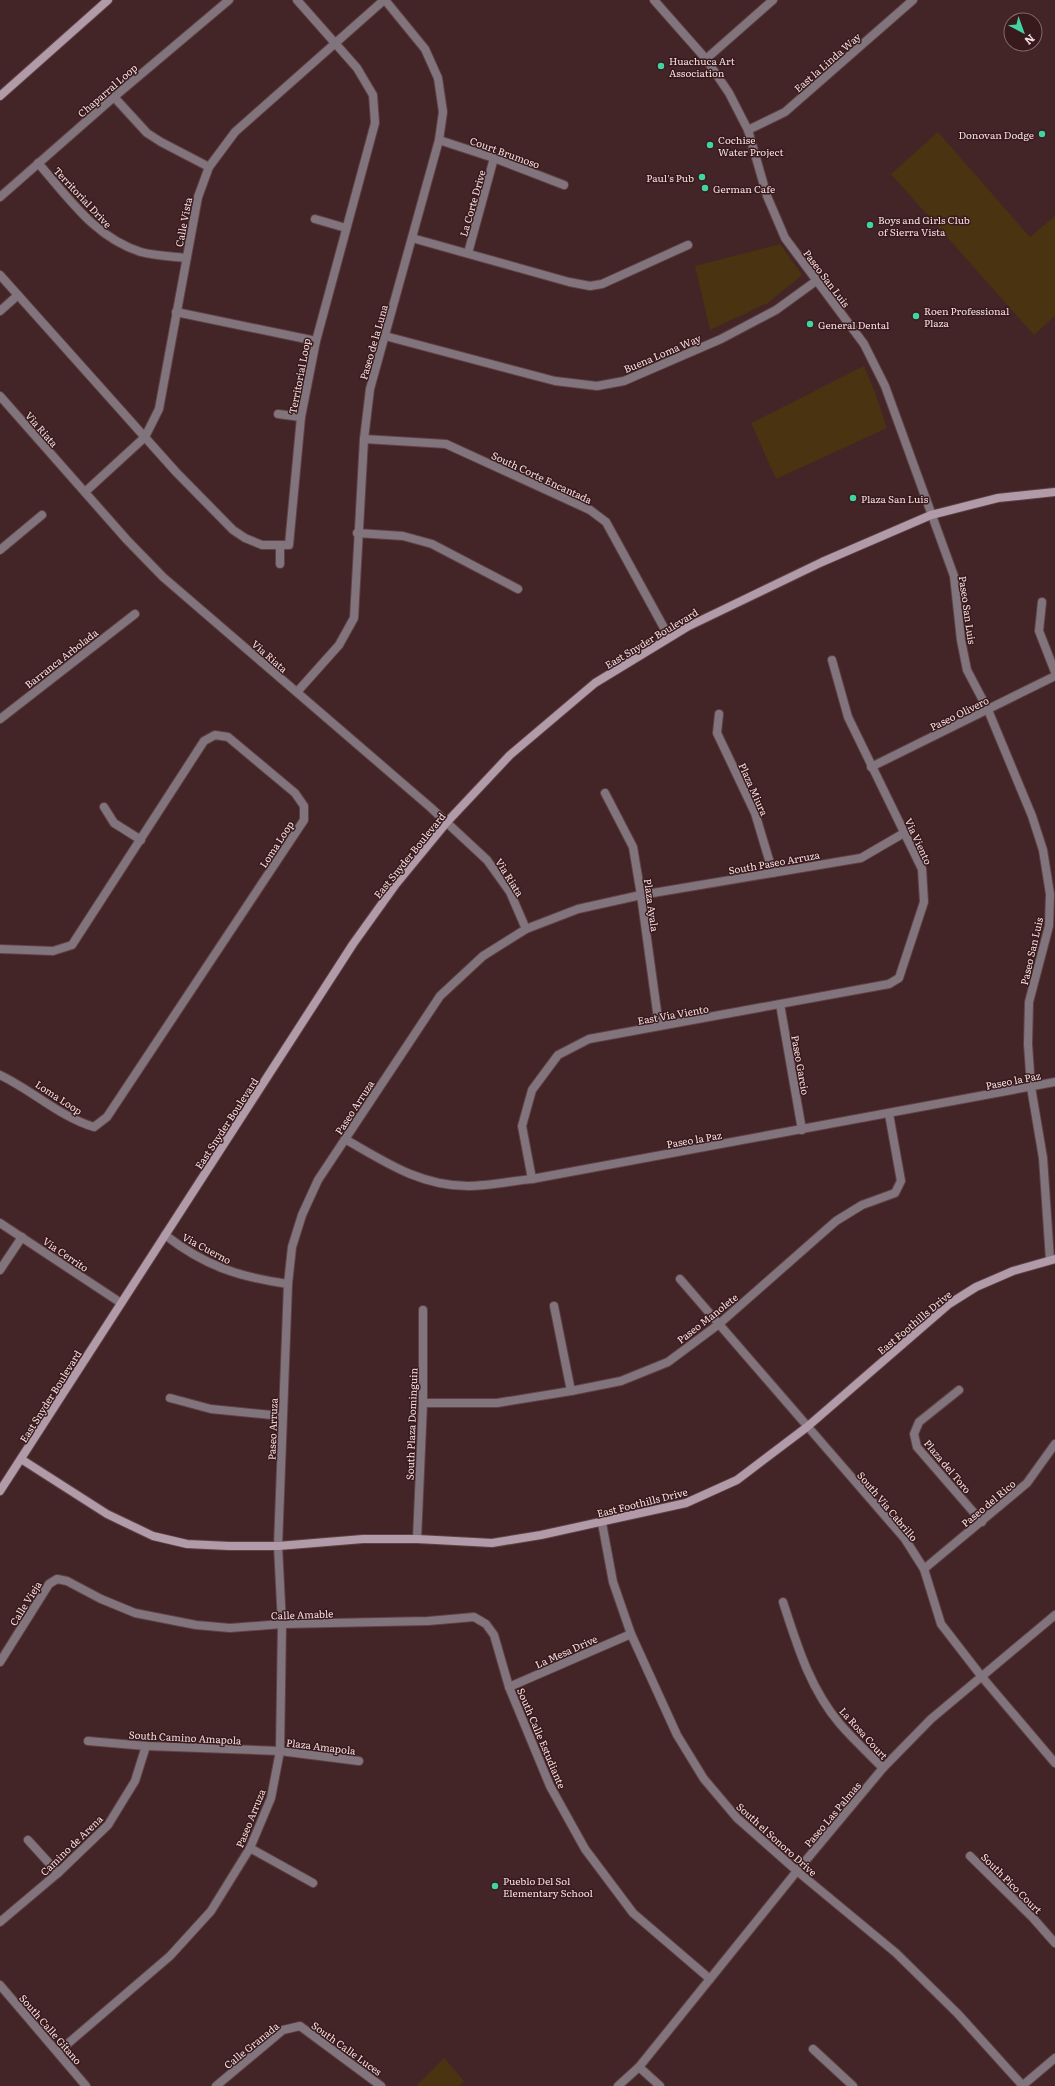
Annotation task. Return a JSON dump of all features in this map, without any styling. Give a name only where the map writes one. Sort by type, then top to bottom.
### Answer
[{"type":"street","points":[[0,96],[108,0]]},
{"type":"street","name":"Chaparral Loop","points":[[0,197],[114,97],[229,0]]},
{"type":"street","points":[[297,0],[336,43]]},
{"type":"street","name":"Calle Vista","points":[[85,492],[146,437],[159,409],[198,197],[209,167],[235,132],[385,0]]},
{"type":"street","name":"Paseo de la Luna","points":[[297,692],[339,645],[354,618],[357,533],[364,439],[370,389],[439,140],[443,112],[438,78],[425,49],[385,0]]},
{"type":"street","name":"Paseo San Luis","points":[[654,0],[706,59],[729,93],[748,130],[767,196],[785,238],[864,344],[885,386],[954,576],[961,640],[967,670],[988,710],[1032,816],[1043,850],[1053,893],[1049,926],[1029,1002],[1028,1044],[1031,1087],[1043,1158],[1052,1259]]},
{"type":"street","points":[[706,59],[773,0]]},
{"type":"street","name":"East la Linda Way","points":[[748,130],[785,112],[913,0]]},
{"type":"street","name":"Territorial Loop","points":[[280,545],[289,545],[301,417],[316,341],[375,123],[373,95],[357,68],[336,43]]},
{"type":"street","points":[[114,97],[148,133],[161,142],[209,167]]},
{"type":"street","name":"Court Brumoso","points":[[439,140],[494,158],[564,185]]},
{"type":"street","name":"La Corte Drive","points":[[468,253],[494,158]]},
{"type":"street","name":"Territorial Drive","points":[[38,163],[87,218],[108,237],[142,252],[186,258]]},
{"type":"street","points":[[315,219],[346,228]]},
{"type":"street","points":[[412,238],[569,282],[590,286],[602,284],[688,245]]},
{"type":"street","points":[[0,275],[202,501],[233,530],[244,538],[262,545],[280,545],[280,564]]},
{"type":"street","name":"Buena Loma Way","points":[[385,336],[555,381],[597,386],[624,381],[721,339],[776,310],[816,281]]},
{"type":"street","points":[[0,310],[18,295]]},
{"type":"street","points":[[176,312],[316,341]]},
{"type":"street","name":"Via Riata","points":[[0,396],[127,540],[163,577],[447,822],[487,860],[510,892],[526,928]]},
{"type":"street","points":[[278,414],[301,417]]},
{"type":"street","name":"South Corte Encantada","points":[[364,439],[446,444],[590,510],[606,522],[669,637]]},
{"type":"street","name":"East Snyder Boulevard","points":[[0,1491],[353,944],[396,884],[447,822],[510,755],[595,684],[686,627],[822,562],[931,515],[998,498],[1055,492]]},
{"type":"street","points":[[0,550],[42,515]]},
{"type":"street","points":[[357,533],[403,536],[432,544],[518,589]]},
{"type":"street","points":[[1042,602],[1039,631],[1055,672]]},
{"type":"street","name":"Barranca Arbolada","points":[[0,719],[134,614]]},
{"type":"street","name":"Via Viento","points":[[832,660],[848,717],[922,870],[924,902],[909,952]]},
{"type":"street","name":"Paseo Olivero","points":[[871,767],[1055,676]]},
{"type":"street","name":"Plaza Miura","points":[[719,714],[717,733],[755,813],[773,873]]},
{"type":"street","name":"Loma Loop","points":[[0,949],[53,951],[72,945],[204,741],[216,735],[228,737],[295,793],[304,806],[304,820],[107,1117],[94,1127],[80,1123],[18,1083],[0,1075]]},
{"type":"street","name":"Plaza Ayala","points":[[605,793],[633,847],[659,1026]]},
{"type":"street","points":[[104,807],[114,823],[141,840]]},
{"type":"street","name":"South Paseo Arruza","points":[[641,895],[861,858],[904,833]]},
{"type":"street","name":"Paseo Arruza","points":[[58,2052],[170,1956],[211,1911],[250,1848],[271,1798],[280,1751],[282,1624],[278,1546],[288,1284],[292,1247],[302,1215],[318,1180],[440,996],[483,956],[526,928],[578,909],[641,895]]},
{"type":"street","name":"East Via Viento","points":[[532,1178],[522,1126],[532,1090],[558,1054],[589,1039],[889,984],[899,978],[909,952]]},
{"type":"street","name":"Paseo Garcio","points":[[780,1004],[802,1130]]},
{"type":"street","name":"Paseo la Paz","points":[[345,1139],[407,1174],[435,1182],[468,1186],[532,1178],[802,1130],[1055,1082]]},
{"type":"street","name":"Paseo Manolete","points":[[423,1403],[497,1403],[571,1391],[621,1381],[668,1362],[719,1324],[836,1221],[862,1205],[895,1192],[901,1181],[889,1114]]},
{"type":"street","name":"Via Cerrito","points":[[0,1223],[121,1302]]},
{"type":"street","name":"Via Cuerno","points":[[165,1235],[180,1247],[221,1269],[252,1279],[288,1284]]},
{"type":"street","points":[[0,1270],[22,1237]]},
{"type":"street","name":"East Foothills Drive","points":[[21,1459],[107,1514],[153,1536],[187,1544],[278,1546],[363,1539],[417,1539],[492,1542],[541,1535],[602,1523],[686,1503],[737,1480],[807,1427],[949,1304],[976,1287],[1013,1271],[1052,1259]]},
{"type":"street","name":"South Via Cabrillo","points":[[680,1279],[905,1539],[924,1569],[941,1624],[982,1677],[1055,1763]]},
{"type":"street","points":[[554,1306],[571,1391]]},
{"type":"street","name":"South Plaza Dominguin","points":[[417,1539],[423,1403],[423,1310]]},
{"type":"street","name":"Plaza del Toro","points":[[959,1390],[919,1422],[914,1434],[917,1447],[982,1522]]},
{"type":"street","points":[[170,1398],[211,1409],[282,1416]]},
{"type":"street","name":"Paseo del Rico","points":[[924,1569],[1027,1483],[1051,1452],[1055,1444]]},
{"type":"street","name":"South el Sonoro Drive","points":[[602,1523],[613,1582],[631,1634],[677,1734],[704,1779],[737,1818],[797,1871],[896,1953],[958,2014],[1023,2086]]},
{"type":"street","name":"Calle Amable","points":[[57,1579],[67,1581],[101,1599],[135,1613],[168,1620],[230,1628],[282,1624],[428,1621],[474,1617],[486,1624],[494,1635],[509,1687]]},
{"type":"street","name":"Calle Vieja","points":[[0,1662],[49,1584],[57,1579]]},
{"type":"street","name":"La Rosa Court","points":[[783,1602],[800,1656],[817,1690],[839,1723],[883,1768]]},
{"type":"street","name":"Paseo Las Palmas","points":[[618,2086],[639,2068],[797,1871],[883,1768],[930,1719],[1055,1615]]},
{"type":"street","name":"La Mesa Drive","points":[[509,1687],[631,1634]]},
{"type":"street","name":"South Calle Estudiante","points":[[509,1687],[550,1786],[585,1849],[633,1913],[710,1979]]},
{"type":"street","name":"South Camino Amapola","points":[[88,1741],[146,1746],[280,1751]]},
{"type":"street","name":"Camino de Arena","points":[[0,1922],[58,1873],[108,1824],[135,1781],[146,1746]]},
{"type":"street","name":"Plaza Amapola","points":[[280,1751],[359,1761]]},
{"type":"street","points":[[28,1840],[58,1873]]},
{"type":"street","points":[[250,1848],[313,1883]]},
{"type":"street","name":"South Pico Court","points":[[970,1856],[1033,1918],[1055,1943]]},
{"type":"street","name":"South Calle Gitano","points":[[0,1985],[86,2086]]},
{"type":"street","name":"Calle Granada","points":[[216,2086],[283,2030],[300,2026]]},
{"type":"street","name":"South Calle Luces","points":[[300,2026],[381,2086]]},
{"type":"street","points":[[813,2049],[854,2086]]},
{"type":"street","points":[[1023,2086],[1055,2058]]},
{"type":"street","points":[[639,2068],[660,2086]]},
{"type":"shaded area","points":[[938,132],[1030,237],[1055,216],[1055,316],[1034,335],[891,174]]},
{"type":"shaded area","points":[[780,244],[802,275],[768,303],[710,330],[695,266]]},
{"type":"shaded area","points":[[864,366],[875,392],[887,428],[776,479],[751,423]]},
{"type":"shaded area","points":[[444,2058],[464,2081],[459,2086],[416,2086]]},
{"type":"place","name":"Huachuca Art Association","points":[[661,66]]},
{"type":"place","name":"Donovan Dodge","points":[[1042,134]]},
{"type":"place","name":"Cochise Water Project","points":[[710,145]]},
{"type":"place","name":"Paul's Pub","points":[[702,177]]},
{"type":"place","name":"German Cafe","points":[[705,188]]},
{"type":"place","name":"Boys and Girls Club of Sierra Vista","points":[[870,225]]},
{"type":"place","name":"Roen Professional Plaza","points":[[916,316]]},
{"type":"place","name":"General Dental","points":[[810,324]]},
{"type":"place","name":"Plaza San Luis","points":[[853,498]]},
{"type":"place","name":"Pueblo Del Sol Elementary School","points":[[495,1886]]}]
